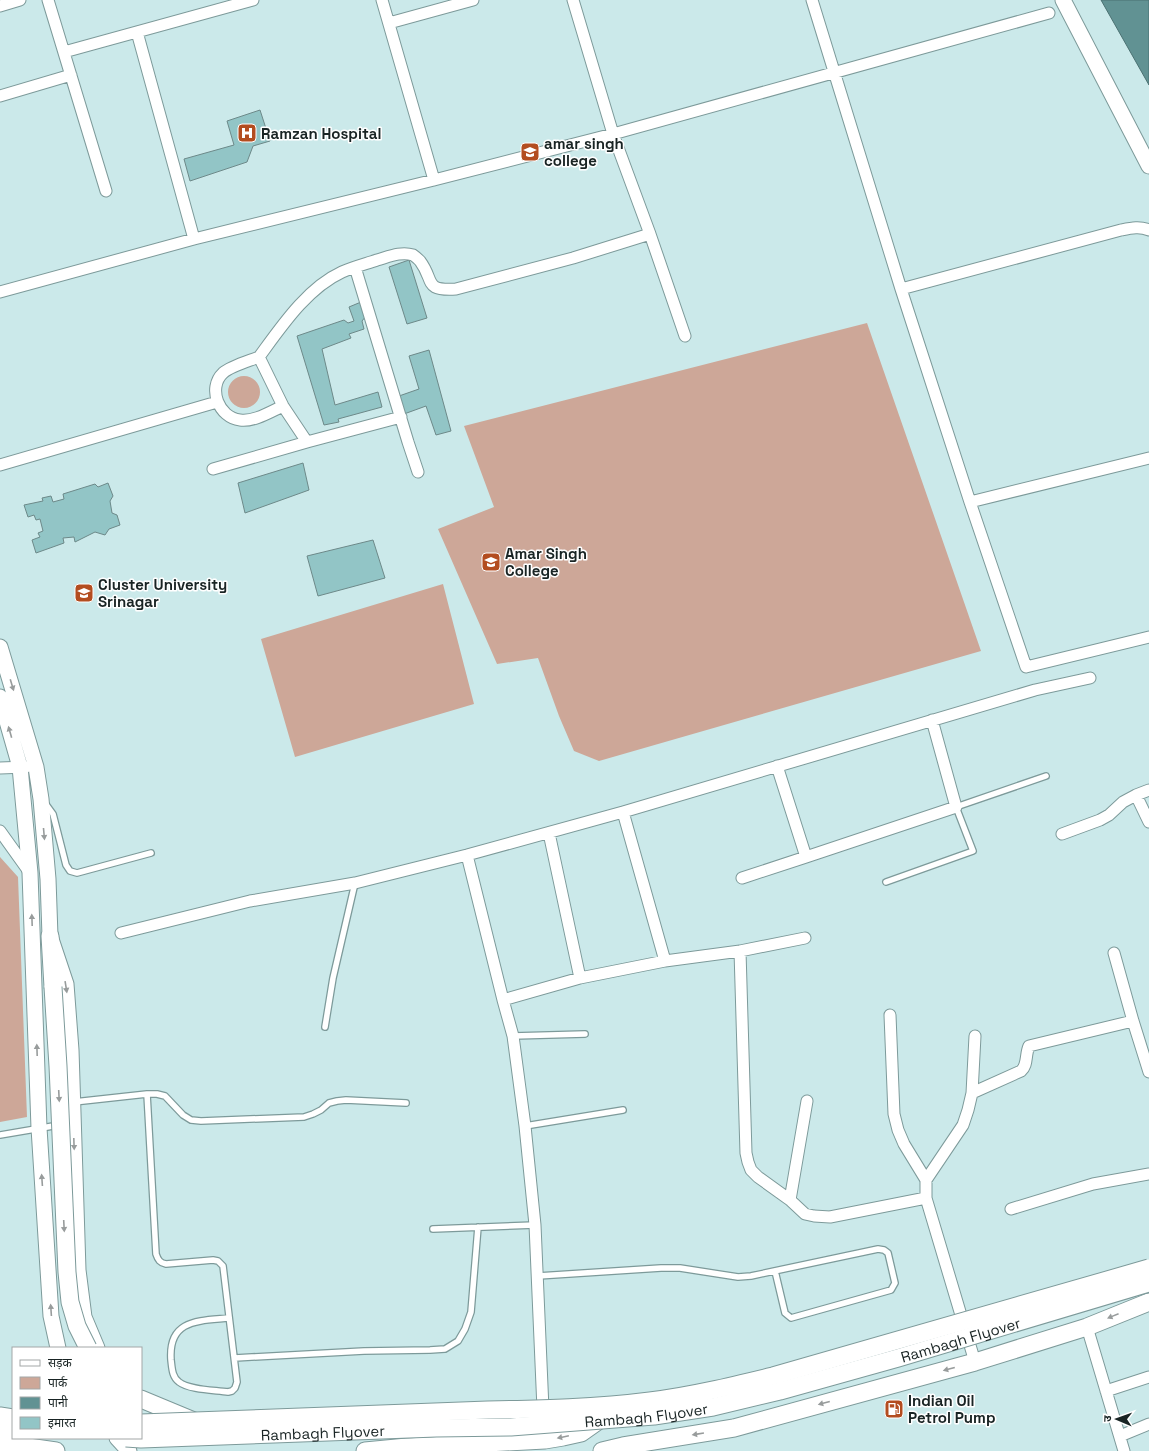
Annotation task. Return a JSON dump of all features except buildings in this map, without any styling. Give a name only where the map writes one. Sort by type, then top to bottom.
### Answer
[{"type":"main road","points":[[50,936],[67,1272],[70,1302],[77,1326],[88,1347]]},
{"type":"main road","name":"Rambagh Flyover","points":[[144,1426],[195,1421],[543,1409],[650,1401],[710,1391],[773,1376],[1149,1268]]},
{"type":"main road","points":[[144,1426],[451,1419],[512,1420],[703,1400],[794,1380],[1149,1277]]},
{"type":"main road","name":"Rambagh Flyover","points":[[142,1438],[436,1428],[512,1427],[654,1416],[714,1407],[780,1391],[898,1358],[1149,1283]]},
{"type":"main road","points":[[602,1451],[622,1446],[734,1428],[975,1362],[1087,1327],[1149,1302]]},
{"type":"main road","points":[[142,1399],[195,1421]]},
{"type":"main road","points":[[0,1412],[12,1413]]},
{"type":"main road","points":[[0,1416],[12,1418]]},
{"type":"main road","points":[[365,1451],[407,1447],[562,1438],[581,1433],[598,1421]]},
{"type":"main road","points":[[0,1428],[12,1430]]},
{"type":"main road","points":[[0,1443],[56,1451]]},
{"type":"street","points":[[0,6],[20,0]]},
{"type":"street","points":[[48,0],[106,191]]},
{"type":"street","points":[[64,52],[253,0]]},
{"type":"street","points":[[382,0],[434,180]]},
{"type":"street","points":[[389,23],[472,0]]},
{"type":"street","points":[[573,0],[613,134],[650,234],[684,336]]},
{"type":"street","points":[[812,0],[901,288],[970,502],[1026,667],[1149,637]]},
{"type":"street","points":[[1063,0],[1149,166]]},
{"type":"street","points":[[0,292],[194,239],[613,134],[1049,13]]},
{"type":"street","points":[[137,32],[194,239]]},
{"type":"street","points":[[0,96],[71,75]]},
{"type":"street","points":[[901,288],[1121,230],[1136,227],[1149,230]]},
{"type":"street","points":[[283,406],[255,418],[239,420],[232,418],[226,414],[217,402],[217,380],[226,370],[260,357],[285,321],[312,293],[324,282],[342,272],[396,255],[410,255],[416,257],[421,263],[430,282],[436,287],[446,290],[456,289],[572,258],[650,234]]},
{"type":"street","points":[[355,267],[418,472]]},
{"type":"street","points":[[260,357],[283,406],[307,442]]},
{"type":"street","points":[[0,465],[217,402]]},
{"type":"street","points":[[213,469],[401,417]]},
{"type":"street","points":[[970,502],[1149,458]]},
{"type":"street","points":[[0,647],[36,767],[41,799],[48,879],[50,936],[66,984],[71,1050],[78,1270],[84,1317],[97,1347]]},
{"type":"street","points":[[121,933],[250,901],[355,883],[467,855],[623,812],[1035,690],[1090,678]]},
{"type":"street","points":[[0,697],[20,767],[30,873],[39,1128],[51,1316],[58,1347]]},
{"type":"street","points":[[742,878],[956,806],[932,720]]},
{"type":"street","points":[[777,766],[806,857]]},
{"type":"street","points":[[0,768],[36,767]]},
{"type":"street","points":[[1062,834],[1100,820],[1109,815],[1123,802],[1149,790]]},
{"type":"street","points":[[1136,795],[1149,822]]},
{"type":"street","points":[[623,812],[665,961]]},
{"type":"street","points":[[0,831],[30,873]]},
{"type":"street","points":[[549,833],[580,978]]},
{"type":"street","points":[[467,855],[513,1036],[525,1126],[535,1225],[543,1409]]},
{"type":"street","points":[[503,1000],[580,978],[665,961],[740,951],[804,938]]},
{"type":"street","points":[[740,951],[746,1152],[748,1162],[752,1170],[758,1177],[790,1200],[805,1214],[822,1217],[926,1198]]},
{"type":"street","points":[[1114,953],[1149,1072]]},
{"type":"street","points":[[890,1015],[894,1114],[898,1130],[904,1144],[926,1180],[926,1198],[975,1362]]},
{"type":"street","points":[[972,1092],[1021,1071],[1024,1068],[1026,1052],[1029,1046],[1133,1021]]},
{"type":"street","points":[[926,1180],[963,1125],[972,1092],[975,1036]]},
{"type":"street","points":[[790,1200],[808,1101]]},
{"type":"street","points":[[1011,1209],[1093,1184],[1149,1174]]},
{"type":"street","points":[[1087,1327],[1124,1451]]},
{"type":"street","points":[[1106,1390],[1149,1377]]},
{"type":"street","points":[[1120,1436],[1149,1424]]},
{"type":"street","points":[[118,1439],[129,1451]]},
{"type":"lane","points":[[886,882],[973,851],[956,806],[1046,776]]},
{"type":"lane","points":[[41,799],[51,810],[66,865],[70,871],[76,873],[82,872],[151,853]]},
{"type":"lane","points":[[325,1027],[333,978],[355,883]]},
{"type":"lane","points":[[513,1036],[585,1034]]},
{"type":"lane","points":[[147,1094],[156,1254],[158,1260],[161,1263],[166,1264],[213,1260],[218,1261],[223,1266],[228,1318],[235,1358],[237,1382],[235,1388],[228,1392],[188,1386],[175,1379],[170,1353],[178,1330],[185,1324],[193,1321],[228,1318]]},
{"type":"lane","points":[[73,1102],[157,1094],[165,1096],[183,1116],[191,1120],[201,1121],[304,1117],[317,1112],[329,1103],[346,1100],[406,1103]]},
{"type":"lane","points":[[525,1126],[623,1110]]},
{"type":"lane","points":[[0,1135],[73,1123]]},
{"type":"lane","points":[[433,1229],[535,1225]]},
{"type":"lane","points":[[235,1358],[364,1351],[445,1349],[458,1341],[465,1329],[471,1312],[478,1227]]},
{"type":"lane","points":[[538,1276],[680,1268],[738,1277],[775,1271],[878,1249],[884,1250],[888,1253],[895,1283],[892,1290],[791,1318],[785,1313],[775,1271]]},
{"type":"green space","points":[[867,323],[981,651],[599,761],[574,751],[559,716],[538,658],[497,664],[438,529],[494,507],[464,426]]},
{"type":"green space","points":[[241,376],[247,376],[257,383],[260,392],[259,398],[253,405],[247,408],[241,408],[231,401],[228,395],[228,389],[235,379]]},
{"type":"green space","points":[[443,584],[474,704],[295,757],[261,639]]},
{"type":"green space","points":[[0,857],[18,877],[27,1117],[0,1122]]},
{"type":"water","points":[[1101,0],[1149,0],[1149,85]]},
{"type":"place","name":"Ramzan Hospital","points":[[247,133]]},
{"type":"place","name":"amar singh college","points":[[530,152]]},
{"type":"place","name":"Amar Singh College","points":[[491,562]]},
{"type":"place","name":"Cluster University Srinagar","points":[[84,593]]},
{"type":"place","name":"Indian Oil Petrol Pump","points":[[894,1409]]}]
